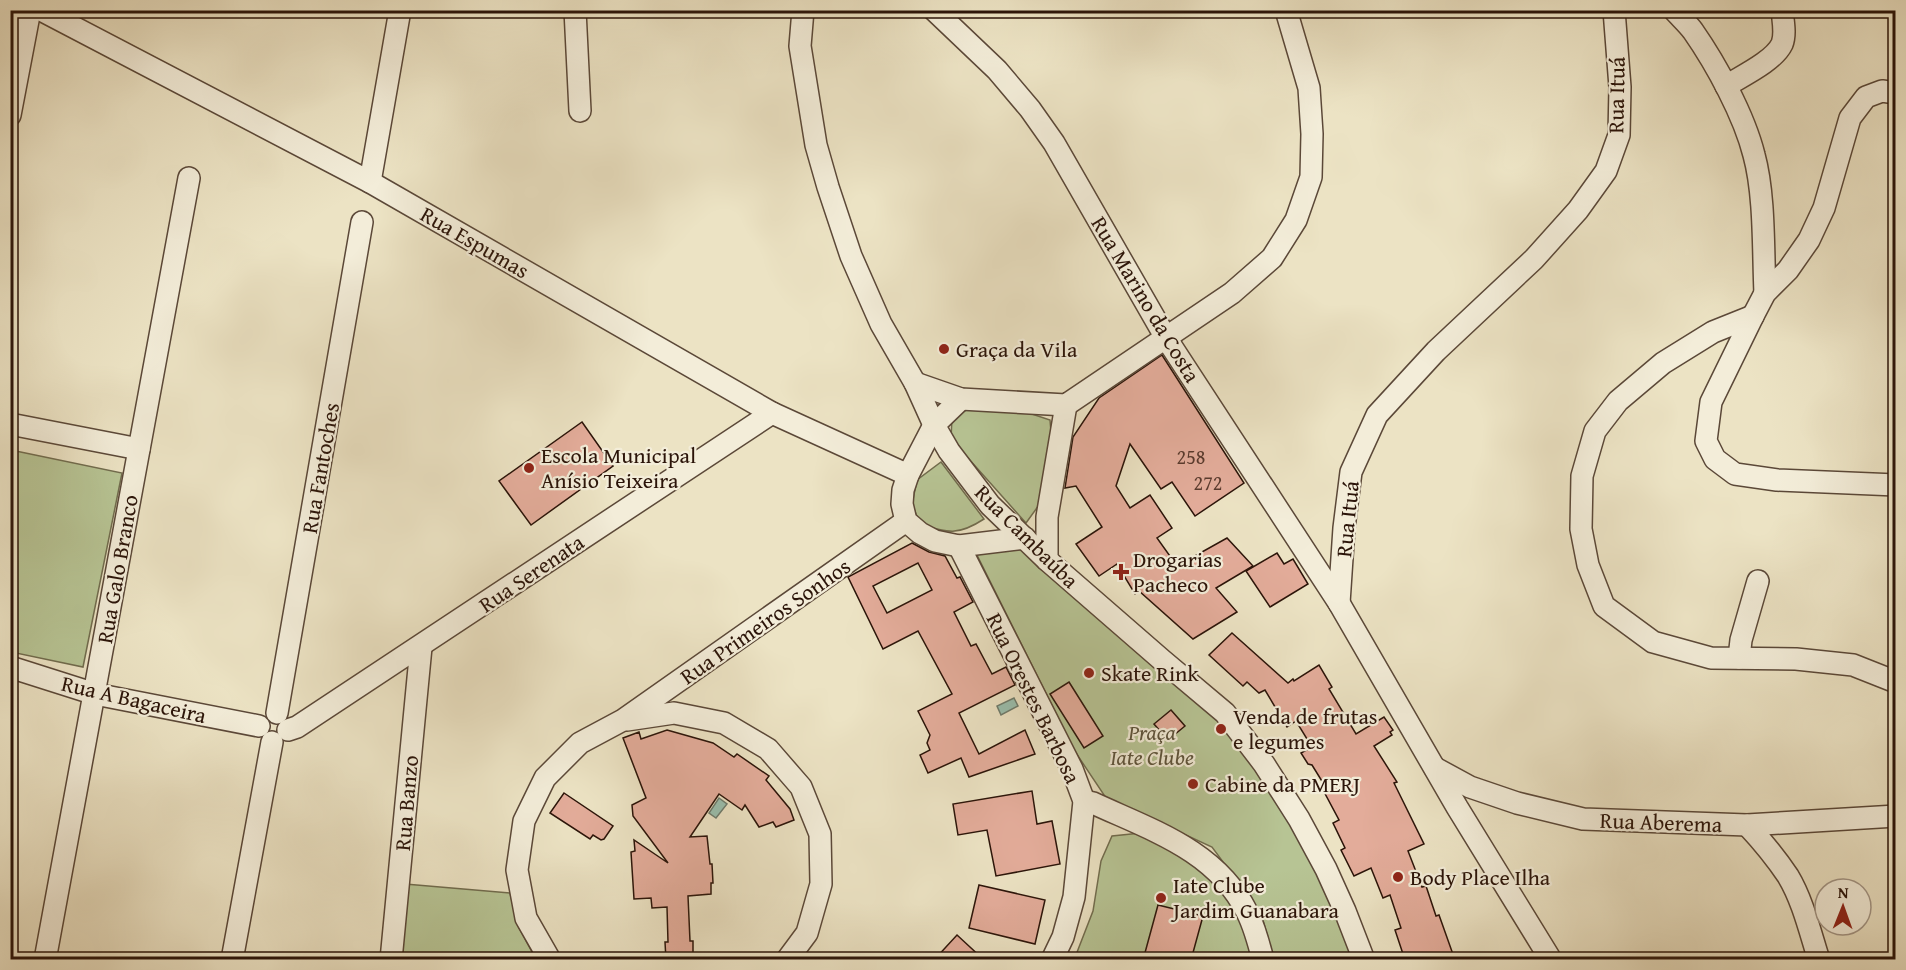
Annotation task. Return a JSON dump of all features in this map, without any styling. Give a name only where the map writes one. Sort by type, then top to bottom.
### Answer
[{"type":"street","points":[[10,115],[30,10]]},
{"type":"street","name":"Rua Espumas","points":[[41,10],[370,182],[772,413],[908,475]]},
{"type":"street","points":[[370,182],[400,10]]},
{"type":"street","points":[[575,10],[580,111]]},
{"type":"street","name":"Rua Cambaúba","points":[[803,10],[800,46],[816,145],[828,187],[851,256],[881,324],[915,383],[949,451],[990,505],[1047,560],[1226,713],[1264,764],[1299,819],[1345,910],[1364,960]]},
{"type":"street","name":"Rua Marino da Costa","points":[[934,10],[997,70],[1030,109],[1054,143],[1166,338],[1339,603]]},
{"type":"street","points":[[915,383],[960,399],[1066,405],[1232,293],[1272,258],[1296,220],[1311,177],[1312,134],[1309,88],[1286,10]]},
{"type":"street","name":"Rua Ituá","points":[[1339,603],[1344,528],[1351,472],[1377,415],[1436,351],[1533,259],[1578,210],[1606,171],[1619,135],[1620,87],[1614,10]]},
{"type":"street","points":[[1674,10],[1692,29],[1725,86],[1738,112],[1754,155],[1760,194],[1765,293]]},
{"type":"street","points":[[1725,86],[1774,56],[1784,35],[1782,10]]},
{"type":"street","points":[[1896,93],[1882,91],[1866,97],[1850,118],[1824,208],[1809,240],[1788,270],[1765,293],[1752,316],[1711,402],[1706,441],[1715,459],[1735,474],[1777,480],[1896,484]]},
{"type":"street","name":"Rua Galo Branco","points":[[45,960],[189,178]]},
{"type":"street","name":"Rua Fantoches","points":[[232,960],[279,728],[362,222]]},
{"type":"street","points":[[1752,316],[1713,332],[1662,363],[1618,401],[1595,431],[1582,476],[1581,529],[1588,565],[1604,606],[1653,642],[1711,658],[1796,659],[1853,665],[1896,682]]},
{"type":"street","points":[[960,399],[934,425],[908,475],[903,490],[902,504],[906,521],[935,542],[959,546],[1024,538],[1047,517]]},
{"type":"street","points":[[1047,560],[1047,517],[1066,405]]},
{"type":"street","name":"Rua Serenata","points":[[259,726],[264,717],[270,713],[279,728],[297,727],[772,413]]},
{"type":"street","points":[[10,424],[139,449]]},
{"type":"street","name":"Rua Primeiros Sonhos","points":[[550,960],[526,918],[517,870],[524,821],[545,778],[580,743],[624,720],[906,521]]},
{"type":"street","name":"Rua Orestes Barbosa","points":[[959,546],[1072,770],[1084,801],[1074,897],[1063,937],[1052,960]]},
{"type":"street","points":[[1738,658],[1758,582]]},
{"type":"street","points":[[1339,603],[1551,960]]},
{"type":"street","name":"Rua Banzo","points":[[391,960],[421,646]]},
{"type":"street","name":"Rua A Bagaceira","points":[[10,667],[94,694],[259,726]]},
{"type":"street","name":"Rua Primeiros Sonhos","points":[[624,720],[674,713],[724,723],[768,748],[801,787],[820,834],[822,884],[807,933],[787,960]]},
{"type":"street","name":"Rua Aberema","points":[[1435,768],[1470,787],[1507,800],[1583,819],[1747,825],[1896,816]]},
{"type":"street","points":[[1084,801],[1093,803],[1187,847],[1214,868],[1232,888],[1247,912],[1263,960]]},
{"type":"street","points":[[1747,825],[1789,877],[1801,902],[1819,960]]},
{"type":"green space","points":[[970,408],[1026,412],[1050,420],[1052,444],[1039,505],[1026,523],[951,439],[952,417]]},
{"type":"green space","points":[[11,450],[122,473],[83,667],[11,652]]},
{"type":"green space","points":[[941,462],[984,519],[967,528],[953,531],[920,524],[912,504],[917,480]]},
{"type":"green space","name":"Praça Iate Clube","points":[[1020,542],[1220,715],[1257,765],[1345,923],[1358,959],[1274,959],[1261,913],[1212,847],[1106,798],[1074,750],[973,547]]},
{"type":"green space","name":"Iate Clube Jardim Guanabara","points":[[1141,833],[1186,859],[1219,885],[1244,922],[1253,960],[1074,960],[1093,911],[1101,861],[1112,836]]},
{"type":"green space","points":[[405,884],[510,893],[518,926],[532,952],[531,959],[399,960]]},
{"type":"shaded area","points":[[1014,698],[1018,706],[1001,715],[997,706]]},
{"type":"shaded area","points":[[719,798],[727,804],[716,818],[709,813]]},
{"type":"building","points":[[1162,355],[1244,483],[1195,516],[1172,482],[1161,489],[1130,444],[1116,486],[1130,508],[1150,495],[1172,528],[1157,538],[1177,566],[1227,538],[1253,566],[1216,588],[1237,612],[1193,639],[1139,591],[1135,594],[1117,564],[1099,576],[1076,544],[1102,527],[1076,486],[1065,488],[1073,437],[1099,398]]},
{"type":"building","points":[[582,422],[613,466],[531,525],[499,481]]},
{"type":"building","points":[[912,543],[929,552],[945,556],[957,578],[960,577],[973,602],[954,612],[971,646],[976,644],[992,674],[1006,667],[1015,685],[959,713],[979,754],[1025,730],[1035,754],[969,777],[961,758],[928,773],[920,755],[930,750],[927,743],[930,735],[918,711],[952,694],[918,631],[883,649],[848,577]],"holes":[[[918,563],[932,590],[887,613],[873,586]]]},
{"type":"building","points":[[1277,553],[1284,564],[1293,559],[1308,584],[1270,607],[1246,571]]},
{"type":"building","points":[[1232,633],[1288,683],[1319,665],[1332,687],[1329,689],[1356,734],[1384,717],[1393,730],[1390,732],[1392,735],[1374,746],[1397,782],[1394,783],[1424,844],[1408,851],[1422,887],[1426,886],[1436,916],[1439,915],[1455,960],[1405,960],[1395,930],[1401,928],[1390,895],[1383,898],[1371,868],[1354,876],[1341,850],[1345,848],[1333,823],[1339,820],[1322,788],[1325,786],[1312,765],[1308,764],[1301,753],[1312,747],[1296,721],[1287,727],[1265,690],[1259,693],[1247,682],[1243,686],[1209,655]]},
{"type":"building","points":[[1069,682],[1103,736],[1084,748],[1050,694]]},
{"type":"building","points":[[1171,710],[1185,726],[1168,740],[1154,724]]},
{"type":"building","points":[[667,730],[713,743],[734,757],[737,754],[769,776],[766,780],[790,809],[794,820],[776,827],[773,822],[759,827],[745,805],[742,810],[719,794],[690,837],[707,836],[713,883],[711,883],[711,894],[688,896],[693,960],[666,960],[667,907],[652,908],[651,898],[634,899],[631,852],[635,851],[634,840],[668,863],[633,816],[632,805],[646,798],[623,738],[639,732],[641,739]]},
{"type":"building","points":[[1032,791],[1037,824],[1052,821],[1060,864],[996,876],[987,830],[958,835],[953,804]]},
{"type":"building","points":[[564,793],[613,826],[604,839],[601,840],[593,835],[590,839],[550,813]]},
{"type":"building","points":[[979,885],[1045,900],[1035,944],[969,928]]},
{"type":"building","points":[[1158,905],[1203,916],[1191,960],[1143,960]]},
{"type":"building","points":[[957,935],[984,960],[934,960]]},
{"type":"place","name":"Graça da Vila","points":[[944,349]]},
{"type":"place","name":"Escola Municipal Anísio Teixeira","points":[[529,468]]},
{"type":"place","name":"Drogarias Pacheco","points":[[1121,572]]},
{"type":"place","name":"Skate Rink","points":[[1089,673]]},
{"type":"place","name":"Venda de frutas e legumes","points":[[1221,729]]},
{"type":"place","name":"Cabine da PMERJ","points":[[1193,784]]},
{"type":"place","name":"Body Place Ilha","points":[[1398,877]]},
{"type":"place","name":"Iate Clube Jardim Guanabara","points":[[1161,898]]}]
